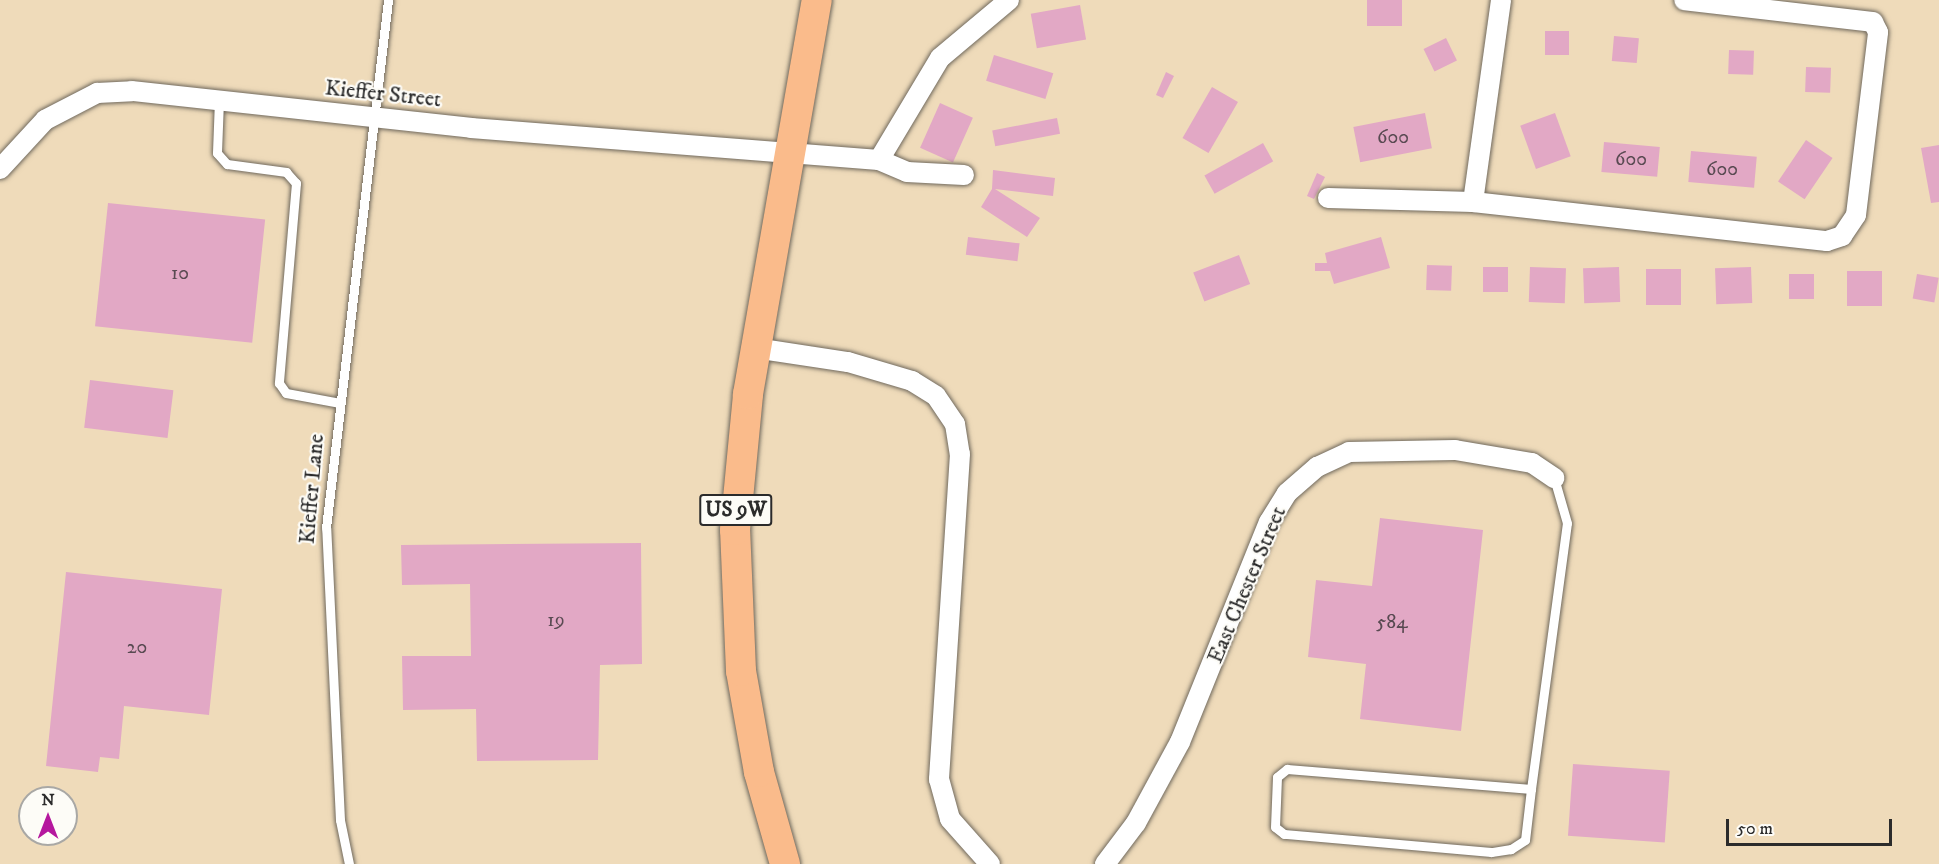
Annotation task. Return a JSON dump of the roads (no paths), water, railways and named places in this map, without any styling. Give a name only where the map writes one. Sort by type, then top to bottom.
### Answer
[{"type":"main road","name":"US 9W","points":[[785,864],[759,772],[737,623],[738,486],[755,348],[817,0]]},
{"type":"street","points":[[964,175],[907,172],[879,160],[940,58],[983,16],[1009,0]]},
{"type":"street","points":[[1473,202],[1500,0]]},
{"type":"street","points":[[1328,198],[1473,202],[1827,241],[1842,236],[1852,224],[1857,204],[1878,32],[1873,22],[1684,0]]},
{"type":"street","name":"Kieffer Street","points":[[0,169],[45,120],[97,93],[219,100],[375,117],[789,155],[879,160]]},
{"type":"street","points":[[755,348],[848,362],[912,381],[947,408],[955,424],[959,465],[939,779],[951,819],[990,864]]},
{"type":"street","name":"East Chester Street","points":[[1105,864],[1136,822],[1180,742],[1269,522],[1287,493],[1317,467],[1349,452],[1444,449],[1532,464],[1554,478]]},
{"type":"lane","name":"Kieffer Lane","points":[[349,864],[340,820],[326,567],[340,402],[388,0]]},
{"type":"lane","points":[[219,100],[218,153],[227,164],[286,172],[296,183],[279,383],[286,393],[340,402]]},
{"type":"lane","points":[[1531,789],[1287,769],[1277,777],[1275,827],[1284,834],[1491,852],[1511,849],[1525,840],[1567,523],[1554,478]]}]
